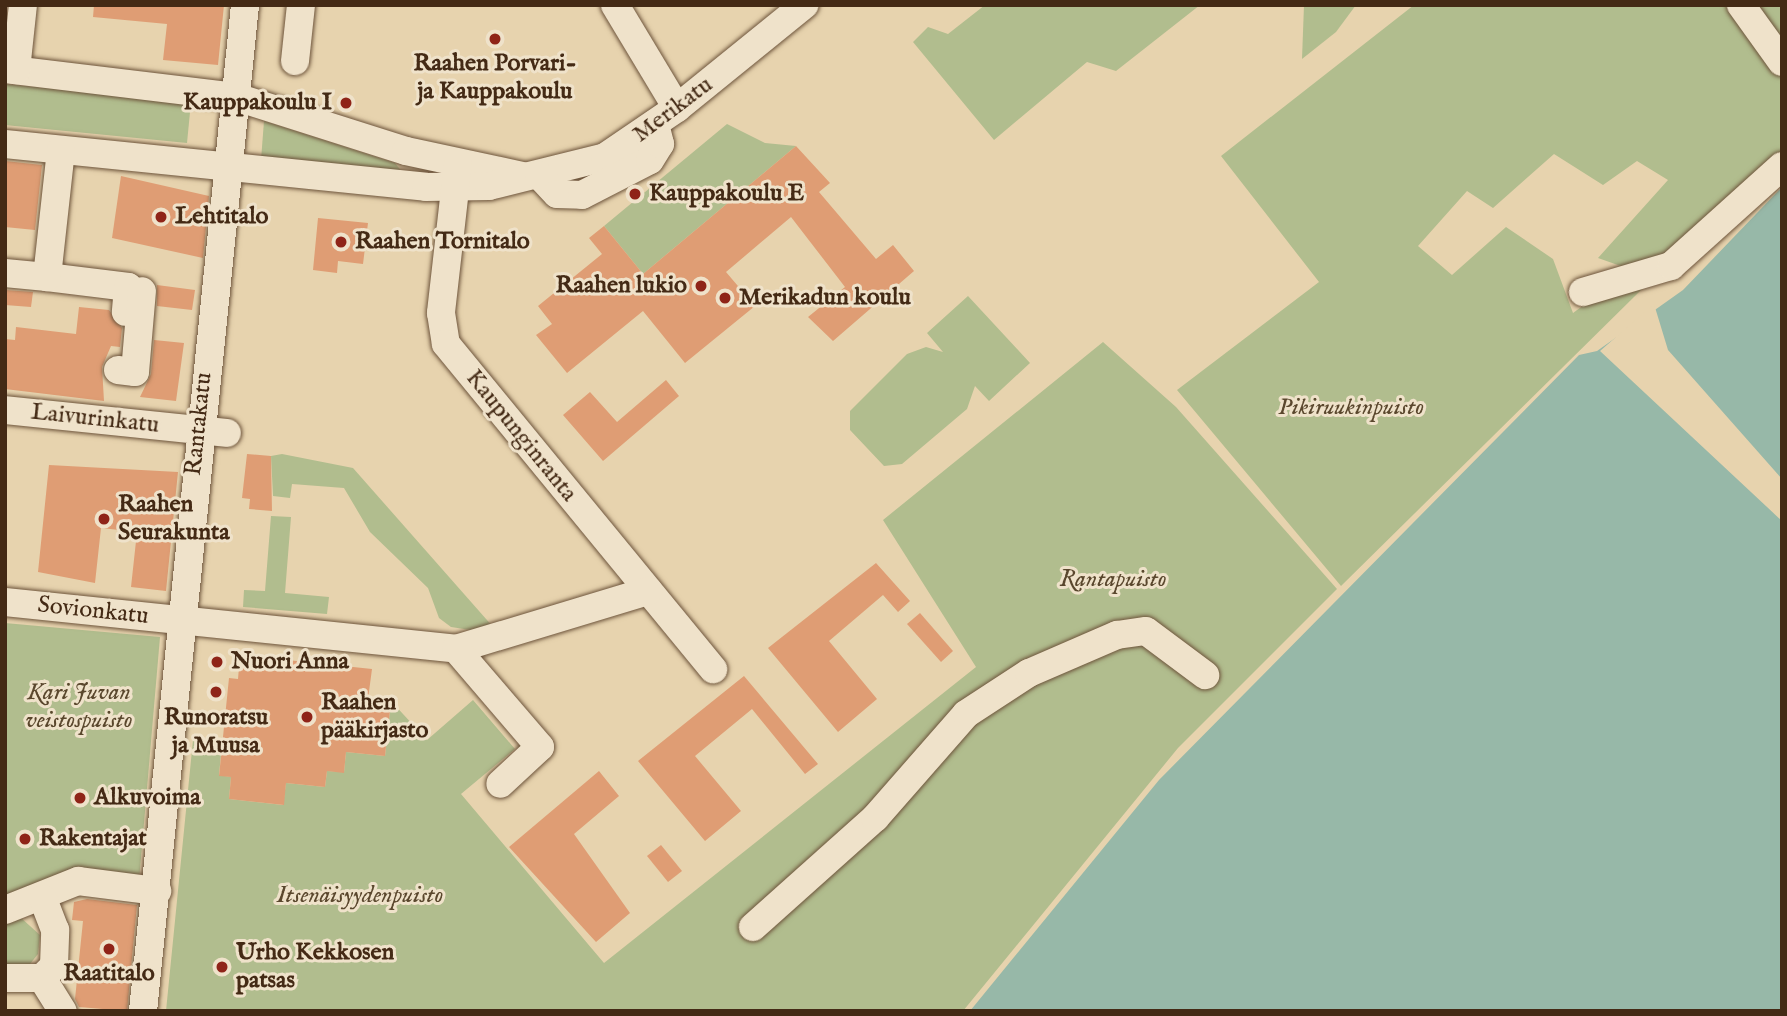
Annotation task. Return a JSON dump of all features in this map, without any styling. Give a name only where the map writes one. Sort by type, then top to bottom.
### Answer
[{"type":"street","points":[[10,69],[23,5]]},
{"type":"street","name":"Rantakatu","points":[[143,1011],[157,891],[198,430],[245,5]]},
{"type":"street","points":[[295,61],[301,5]]},
{"type":"street","points":[[615,5],[666,116]]},
{"type":"street","name":"Merikatu","points":[[5,144],[228,169],[456,176],[531,175],[604,157],[666,116],[804,5]]},
{"type":"street","points":[[1741,5],[1782,62]]},
{"type":"street","name":"Merikatu","points":[[10,69],[236,97],[456,176]]},
{"type":"street","points":[[47,277],[61,150]]},
{"type":"street","points":[[1583,292],[1671,265],[1782,166]]},
{"type":"street","name":"Kaupunginranta","points":[[456,176],[440,313],[446,344],[713,669]]},
{"type":"street","points":[[5,272],[47,277],[127,299],[142,288],[135,372],[118,370]]},
{"type":"street","name":"Laivurinkatu","points":[[5,410],[227,433]]},
{"type":"street","points":[[500,784],[540,747],[456,649],[648,591]]},
{"type":"street","name":"Sovionkatu","points":[[5,602],[456,649]]},
{"type":"street","points":[[753,927],[875,818],[966,714],[1029,673],[1117,635],[1146,631],[1205,676]]},
{"type":"street","points":[[5,910],[43,899],[78,881],[157,891]]},
{"type":"street","points":[[5,978],[42,978],[54,966],[58,948],[43,899]]},
{"type":"street","points":[[42,978],[63,1011]]},
{"type":"green space","points":[[985,5],[1200,5],[1116,71],[1087,62],[994,140],[913,42],[928,27],[948,34]]},
{"type":"green space","points":[[1304,5],[1356,5],[1336,32],[1302,59]]},
{"type":"green space","name":"Pikiruukinpuisto","points":[[1414,5],[1782,5],[1782,151],[1341,586],[1177,390],[1319,282],[1221,156]],"holes":[[[1554,154],[1603,185],[1637,161],[1668,180],[1598,258],[1632,270],[1573,313],[1553,259],[1506,227],[1452,275],[1418,246],[1467,191],[1493,208]]]},
{"type":"green space","points":[[5,84],[191,102],[187,143],[5,125]]},
{"type":"green space","points":[[264,121],[395,163],[402,172],[261,160]]},
{"type":"green space","points":[[727,124],[765,143],[796,146],[643,274],[604,226]]},
{"type":"green space","points":[[968,296],[1030,363],[989,401],[975,386],[967,409],[902,464],[884,466],[850,430],[850,411],[907,354],[926,347],[943,352],[927,333]]},
{"type":"green space","name":"Rantapuisto","points":[[1103,342],[1176,407],[1337,589],[1178,748],[963,1011],[166,1011],[193,740],[222,744],[219,775],[231,777],[229,799],[283,805],[286,783],[325,787],[327,771],[344,772],[346,752],[385,756],[391,701],[427,740],[473,700],[515,749],[461,794],[604,963],[976,667],[883,520]]},
{"type":"green space","points":[[282,454],[353,468],[494,628],[490,633],[451,627],[439,618],[428,588],[370,532],[344,488],[292,484],[290,498],[273,496],[271,456]]},
{"type":"green space","points":[[271,516],[291,517],[285,593],[329,597],[327,614],[243,607],[244,590],[265,591]]},
{"type":"green space","name":"Kari Juvan veistospuisto","points":[[5,623],[160,637],[139,881],[5,902]]},
{"type":"green space","points":[[20,917],[40,935],[38,954],[30,964],[5,965],[5,921]]},
{"type":"shaded area","points":[[1782,187],[1782,1011],[970,1011],[1159,780],[1579,355],[1597,351],[1683,290]]},
{"type":"pier","points":[[1654,304],[1668,350],[1782,479],[1782,521],[1600,351]]},
{"type":"building","points":[[94,5],[224,5],[218,65],[163,60],[167,24],[93,17]]},
{"type":"building","points":[[796,146],[830,183],[819,192],[876,259],[893,245],[914,271],[833,341],[808,317],[845,287],[791,217],[726,272],[755,306],[685,363],[643,311],[567,373],[536,335],[552,324],[538,306],[602,254],[589,238],[604,226],[643,274]]},
{"type":"building","points":[[5,161],[42,165],[35,230],[5,227]]},
{"type":"building","name":"Lehtitalo","points":[[121,176],[209,196],[203,258],[112,238]]},
{"type":"building","name":"Raahen Tornitalo","points":[[318,218],[368,223],[363,264],[338,261],[337,273],[313,270]]},
{"type":"building","points":[[157,285],[195,290],[192,310],[157,306]]},
{"type":"building","points":[[5,290],[33,292],[31,307],[5,305]]},
{"type":"building","points":[[79,307],[109,310],[122,328],[120,347],[111,346],[102,367],[104,401],[5,389],[5,339],[15,340],[16,327],[76,334]]},
{"type":"building","points":[[154,340],[184,343],[176,401],[140,397],[151,374]]},
{"type":"building","points":[[666,380],[679,396],[603,461],[563,415],[590,392],[617,422]]},
{"type":"building","points":[[247,454],[271,456],[272,511],[249,509],[250,499],[242,498]]},
{"type":"building","name":"Raahen Seurakunta","points":[[49,465],[178,472],[166,591],[131,587],[137,532],[101,528],[95,583],[38,572]]},
{"type":"building","points":[[876,563],[910,601],[898,612],[883,595],[829,641],[877,699],[838,732],[768,648]]},
{"type":"building","points":[[920,613],[953,651],[941,662],[907,624]]},
{"type":"building","name":"Raahen pääkirjasto","points":[[240,655],[372,669],[368,699],[391,701],[385,756],[346,752],[344,773],[327,771],[325,787],[286,783],[284,805],[229,799],[231,777],[219,776],[229,678],[238,679]]},
{"type":"building","points":[[744,676],[818,764],[805,774],[752,709],[695,756],[741,811],[705,841],[638,761]]},
{"type":"building","points":[[599,771],[619,796],[574,834],[630,913],[596,942],[509,847]]},
{"type":"building","points":[[661,845],[682,871],[668,882],[647,856]]},
{"type":"building","name":"Raatitalo","points":[[87,899],[137,905],[127,1011],[79,1007],[75,999],[83,921],[72,920],[74,902]]},
{"type":"place","name":"Raahen Porvari- ja Kauppakoulu","points":[[495,39]]},
{"type":"place","name":"Kauppakoulu I","points":[[346,103]]},
{"type":"place","name":"Kauppakoulu E","points":[[635,194]]},
{"type":"place","name":"Lehtitalo","points":[[161,217]]},
{"type":"place","name":"Raahen Tornitalo","points":[[341,242]]},
{"type":"place","name":"Raahen lukio","points":[[701,286]]},
{"type":"place","name":"Merikadun koulu","points":[[725,298]]},
{"type":"place","name":"Raahen Seurakunta","points":[[104,519]]},
{"type":"place","name":"Nuori Anna","points":[[217,662]]},
{"type":"place","name":"Runoratsu ja Muusa","points":[[216,692]]},
{"type":"place","name":"Raahen pääkirjasto","points":[[307,717]]},
{"type":"place","name":"Alkuvoima","points":[[80,798]]},
{"type":"place","name":"Rakentajat","points":[[25,839]]},
{"type":"place","name":"Raatitalo","points":[[109,949]]},
{"type":"place","name":"Urho Kekkosen patsas","points":[[222,967]]},
{"type":"park label","name":"Itsenäisyydenpuisto","points":[[360,896]]}]
